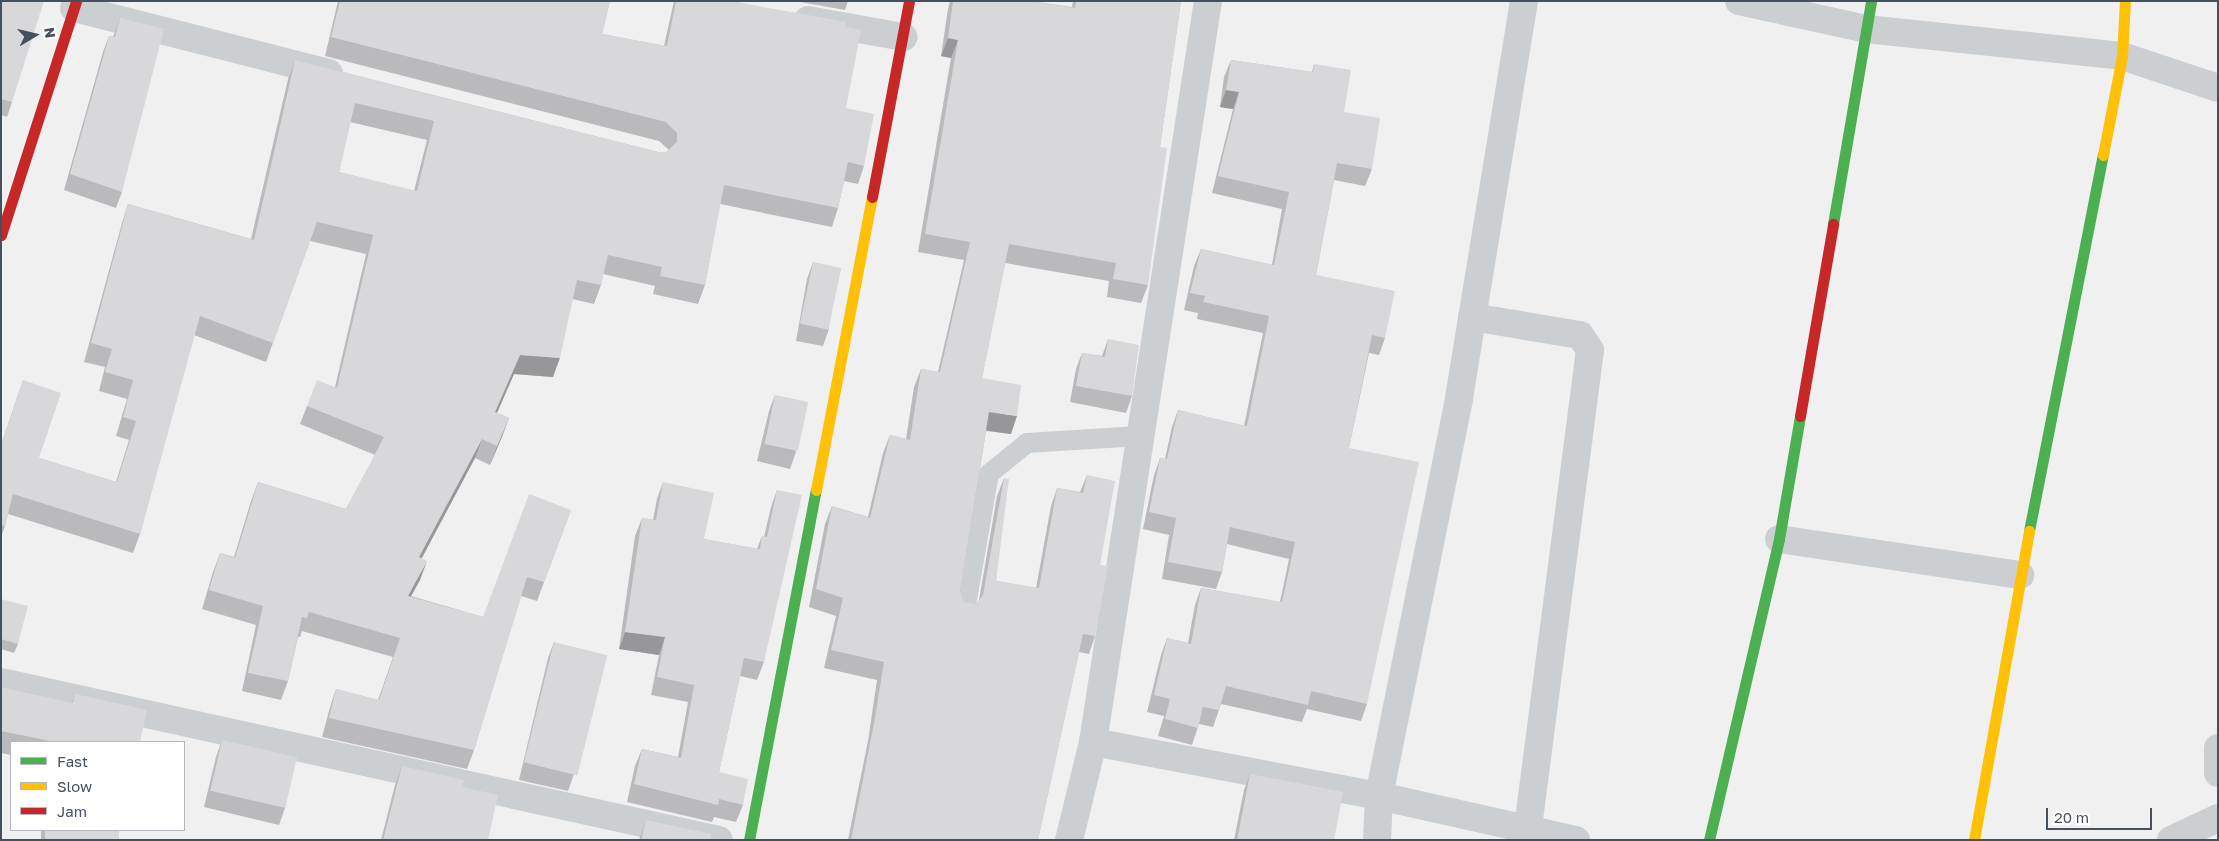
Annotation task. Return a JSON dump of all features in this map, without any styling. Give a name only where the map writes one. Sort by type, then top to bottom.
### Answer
[{"type":"street","points":[[749,840],[910,1]]},
{"type":"street","points":[[1069,840],[1092,742],[1208,1]]},
{"type":"street","points":[[1377,840],[1379,796],[1472,317],[1524,1]]},
{"type":"street","points":[[1739,1],[1866,29],[2122,56],[2218,88]]},
{"type":"street","points":[[1709,840],[1779,539],[1871,1]]},
{"type":"street","points":[[1974,840],[2020,575],[2122,56],[2125,1]]},
{"type":"street","points":[[1,236],[9,191],[75,5],[350,78]]},
{"type":"street","points":[[785,16],[902,37]]},
{"type":"street","points":[[1472,317],[1580,335],[1590,350],[1527,833]]},
{"type":"street","points":[[1779,539],[2020,575]]},
{"type":"street","points":[[1,682],[719,840]]},
{"type":"street","points":[[1092,742],[1379,796],[1527,833],[1576,840]]},
{"type":"street","points":[[2218,748],[2218,773]]},
{"type":"street","points":[[2172,840],[2218,818]]},
{"type":"lane","points":[[965,611],[989,474],[1026,443],[1140,436]]},
{"type":"building","points":[[1,1],[44,1],[12,102],[1,99]]},
{"type":"building","points":[[340,1],[610,1],[602,34],[667,46],[676,1],[731,1],[846,22],[845,27],[861,30],[846,108],[874,114],[864,166],[848,162],[838,208],[724,185],[705,285],[660,276],[662,267],[608,255],[601,285],[577,280],[560,358],[520,355],[495,412],[509,418],[497,446],[482,439],[419,557],[427,561],[408,596],[483,617],[529,494],[571,510],[544,582],[527,577],[474,750],[329,718],[336,689],[379,700],[400,638],[309,612],[307,618],[302,617],[288,681],[248,673],[263,606],[209,590],[220,553],[235,558],[258,482],[346,509],[384,437],[307,406],[317,380],[337,388],[373,235],[317,222],[273,343],[200,316],[140,534],[13,494],[5,526],[1,525],[1,446],[23,380],[61,393],[39,458],[117,482],[136,421],[123,417],[133,380],[105,372],[112,349],[91,343],[128,204],[254,240],[295,60],[658,152],[666,152],[677,142],[677,133],[666,122],[331,37]],"holes":[[[355,103],[434,121],[417,191],[339,172]]]},
{"type":"building","points":[[953,1],[1029,1],[1075,8],[1076,1],[1181,1],[1160,147],[1167,148],[1148,285],[1113,279],[1116,263],[1009,244],[982,378],[1021,385],[1017,416],[989,412],[960,591],[964,602],[976,604],[983,595],[1004,478],[1009,479],[996,581],[1039,588],[1057,488],[1083,493],[1087,475],[1115,481],[1100,565],[1108,566],[1095,636],[1083,634],[1038,840],[851,840],[884,662],[831,650],[843,598],[816,589],[832,506],[870,518],[890,435],[910,440],[921,369],[940,372],[970,242],[925,234],[958,40],[948,38]]},
{"type":"building","points":[[120,18],[164,29],[122,192],[70,174],[109,36],[115,37]]},
{"type":"building","points":[[1231,60],[1313,72],[1314,64],[1351,70],[1344,112],[1380,118],[1372,169],[1337,163],[1316,275],[1395,291],[1385,338],[1372,335],[1349,448],[1419,462],[1367,704],[1311,691],[1308,705],[1226,686],[1219,710],[1203,707],[1198,728],[1165,719],[1170,699],[1154,695],[1167,638],[1191,644],[1201,588],[1282,602],[1295,542],[1230,527],[1222,572],[1168,562],[1176,518],[1149,512],[1160,458],[1167,459],[1178,410],[1247,426],[1269,316],[1203,302],[1205,296],[1190,293],[1201,249],[1274,265],[1289,192],[1218,176],[1239,92],[1226,90]]},
{"type":"building","points":[[813,262],[841,268],[828,330],[800,324]]},
{"type":"building","points":[[1108,339],[1139,345],[1132,396],[1076,386],[1082,353],[1105,357]]},
{"type":"building","points":[[775,395],[808,402],[798,451],[765,444]]},
{"type":"building","points":[[663,482],[714,493],[704,539],[760,549],[762,536],[767,537],[777,490],[802,495],[764,662],[744,658],[719,772],[748,779],[743,805],[719,799],[718,805],[634,784],[642,749],[681,758],[694,685],[657,677],[665,637],[625,632],[642,518],[656,520]]},
{"type":"building","points":[[1,599],[28,606],[18,644],[1,639]]},
{"type":"building","points":[[554,642],[607,655],[577,776],[524,762]]},
{"type":"building","points":[[1,687],[73,703],[75,694],[147,710],[140,741],[50,741],[1,731]]},
{"type":"building","points":[[222,740],[297,757],[285,808],[210,791]]},
{"type":"building","points":[[402,766],[464,780],[462,787],[498,795],[488,840],[383,840]]},
{"type":"building","points":[[1250,774],[1343,792],[1334,840],[1237,840]]},
{"type":"building","points":[[646,820],[711,834],[710,840],[641,840]]},
{"type":"building","points":[[45,831],[119,831],[119,840],[45,840]]},
{"type":"traffic: fast","points":[[1833,224],[1871,1]]},
{"type":"traffic: fast","points":[[2029,531],[2103,155]]},
{"type":"traffic: fast","points":[[1709,840],[1779,539],[1800,416]]},
{"type":"traffic: fast","points":[[749,840],[816,490]]},
{"type":"traffic: slow","points":[[2103,155],[2122,56],[2125,1]]},
{"type":"traffic: slow","points":[[816,490],[872,197]]},
{"type":"traffic: slow","points":[[1974,840],[2029,531]]},
{"type":"traffic: jam","points":[[1,235],[76,1]]},
{"type":"traffic: jam","points":[[872,197],[909,1]]},
{"type":"traffic: jam","points":[[1800,416],[1833,224]]}]
